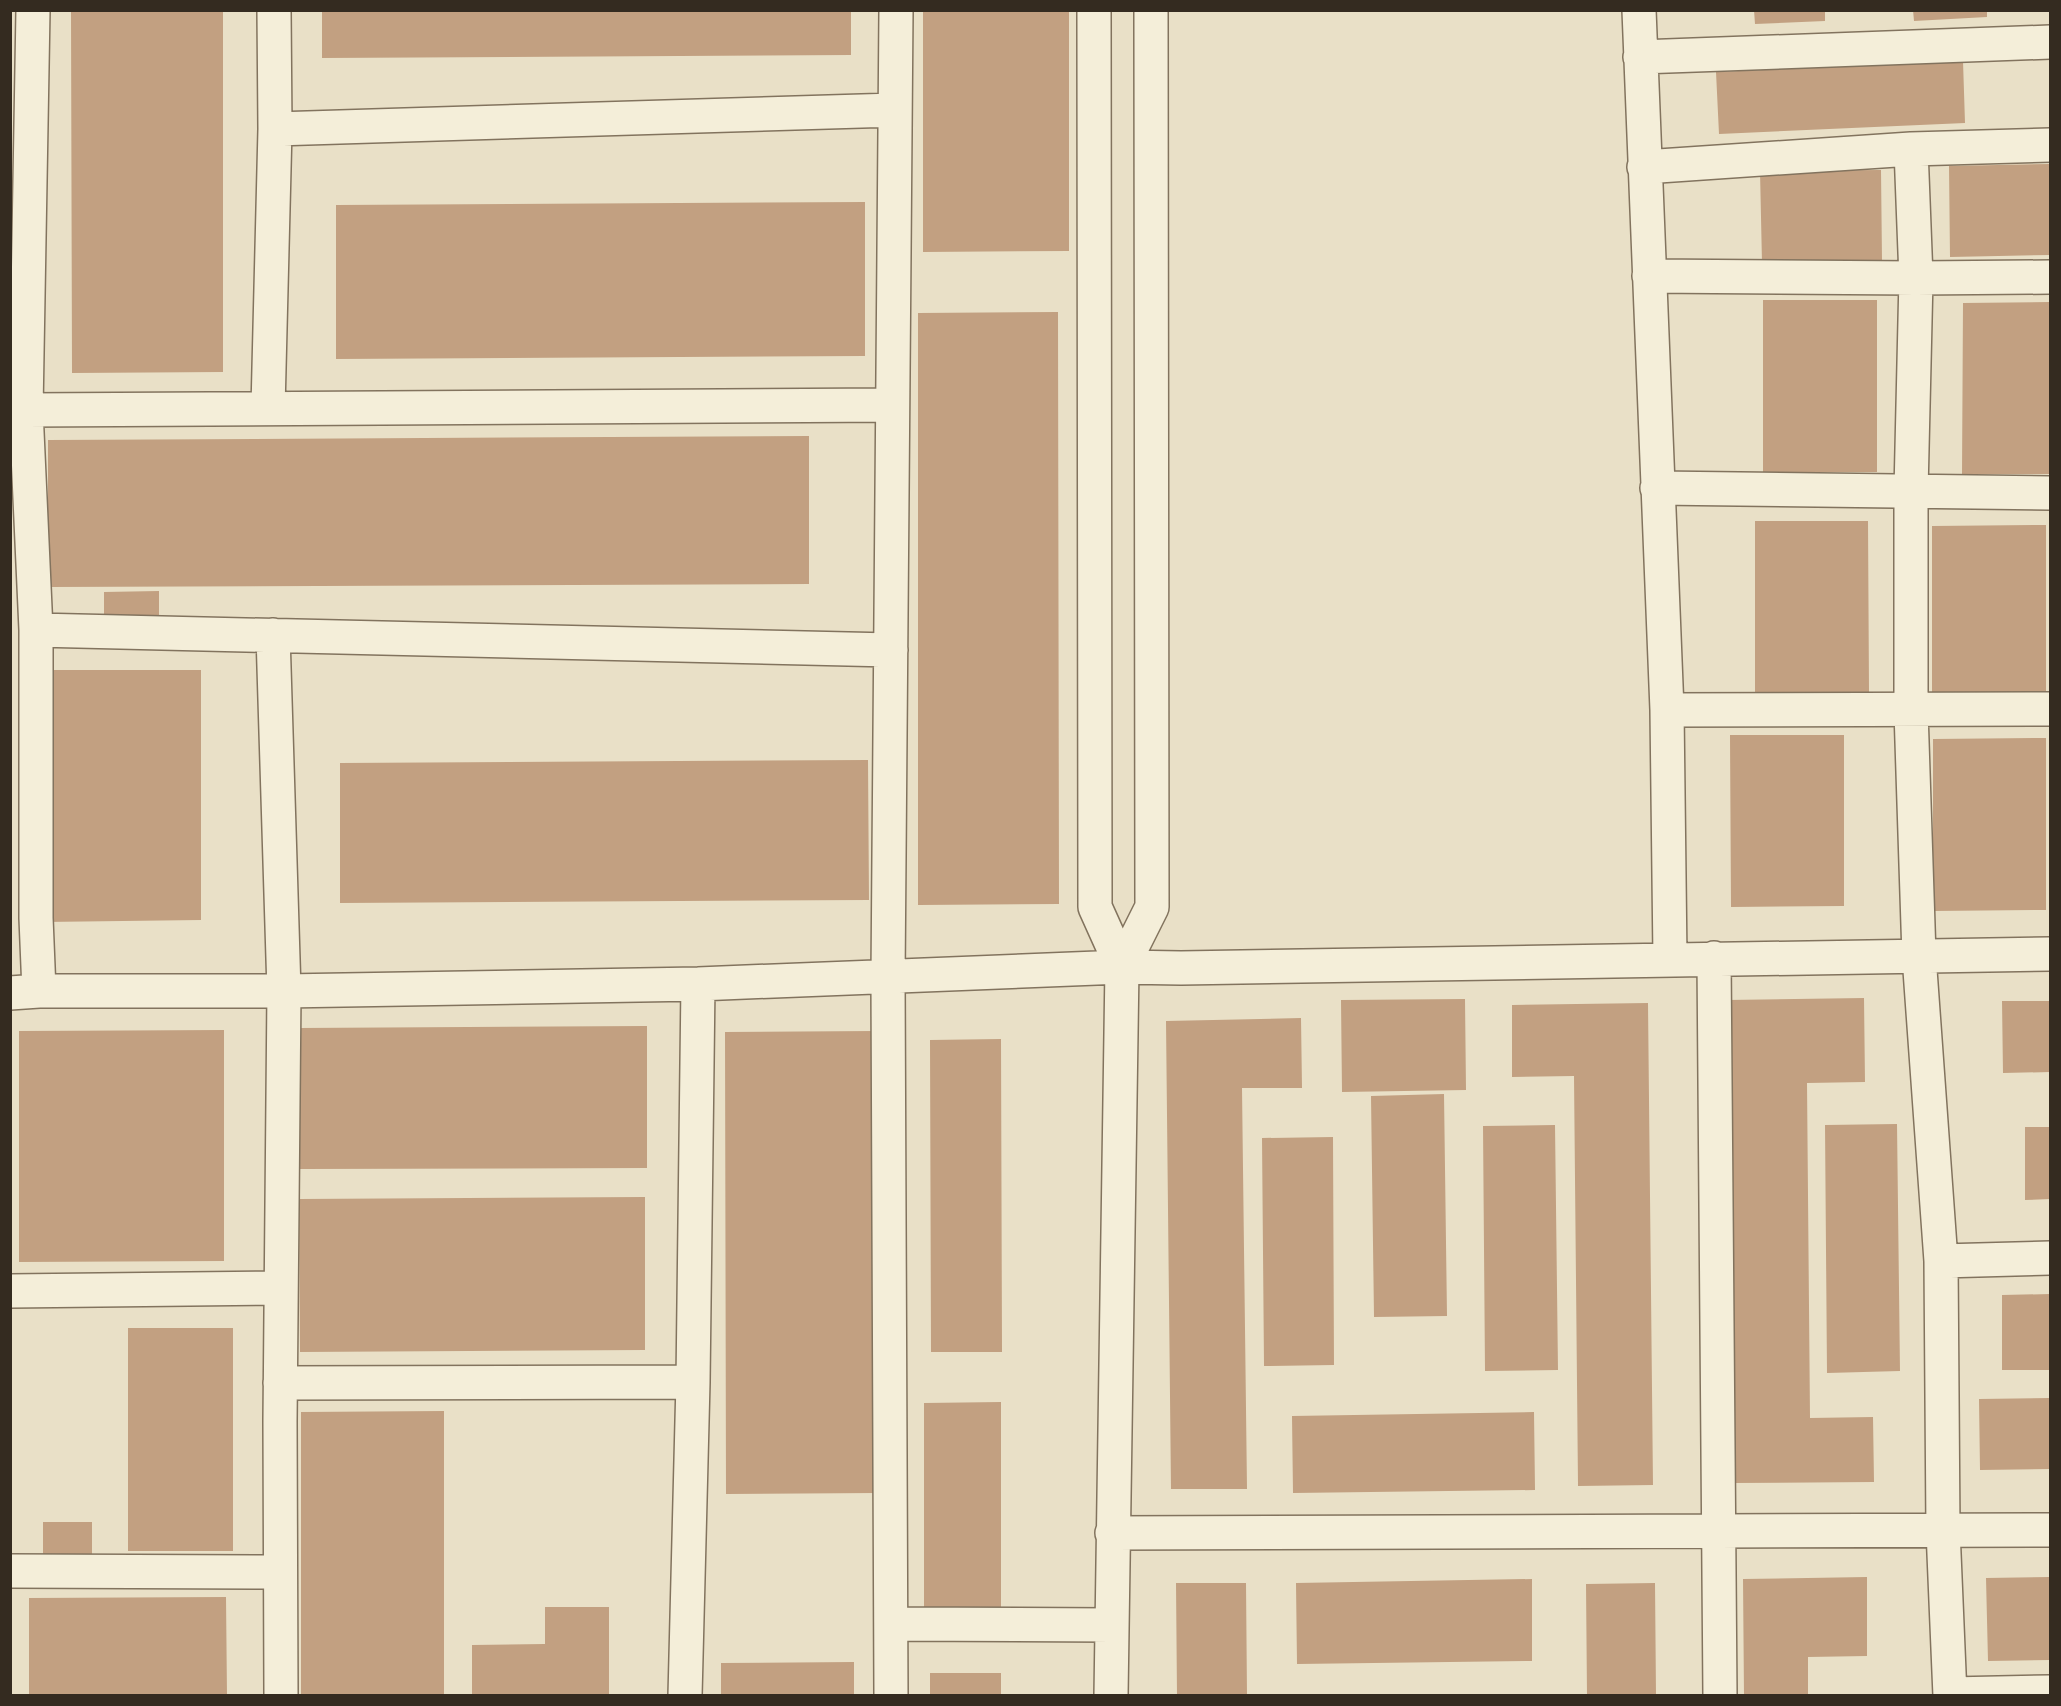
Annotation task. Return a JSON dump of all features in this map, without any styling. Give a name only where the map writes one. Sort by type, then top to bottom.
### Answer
[{"type":"street","points":[[33,10],[26,410],[36,630],[36,918],[25,992],[284,991],[698,984],[1122,967],[1193,968],[2050,954]]},
{"type":"street","points":[[268,408],[274,10]]},
{"type":"street","points":[[891,1695],[888,977],[896,10]]},
{"type":"street","points":[[1094,10],[1095,907],[1122,967],[1111,1695]]},
{"type":"street","points":[[1122,967],[1152,907],[1151,10]]},
{"type":"street","points":[[1639,10],[1667,710],[1670,959]]},
{"type":"street","points":[[1640,57],[2050,42]]},
{"type":"street","points":[[274,129],[895,110]]},
{"type":"street","points":[[1644,166],[1911,149],[2050,146]]},
{"type":"street","points":[[1911,149],[1916,278],[1911,491],[1911,711],[1919,956],[1941,1261],[1943,1530],[1950,1695],[2050,1692]]},
{"type":"street","points":[[1649,276],[2050,277]]},
{"type":"street","points":[[26,410],[891,405]]},
{"type":"street","points":[[1657,488],[2050,493]]},
{"type":"street","points":[[36,630],[891,650]]},
{"type":"street","points":[[273,636],[284,991],[280,1383],[281,1695]]},
{"type":"street","points":[[1667,710],[2050,710]]},
{"type":"street","points":[[1714,958],[1720,1695]]},
{"type":"street","points":[[685,1695],[693,1382],[698,984]]},
{"type":"street","points":[[1941,1261],[2050,1258]]},
{"type":"street","points":[[10,1291],[281,1288]]},
{"type":"street","points":[[280,1383],[693,1382]]},
{"type":"street","points":[[1112,1533],[2050,1530]]},
{"type":"street","points":[[10,1571],[280,1572]]},
{"type":"street","points":[[891,1624],[1112,1625]]},
{"type":"building","points":[[71,10],[223,10],[223,372],[72,373]]},
{"type":"building","points":[[322,10],[851,10],[851,55],[322,58]]},
{"type":"building","points":[[923,10],[1069,10],[1069,251],[923,252]]},
{"type":"building","points":[[1754,10],[1825,10],[1825,21],[1755,24]]},
{"type":"building","points":[[1913,10],[1987,10],[1987,17],[1914,21]]},
{"type":"building","points":[[1963,61],[1965,123],[1719,134],[1716,72]]},
{"type":"building","points":[[2050,164],[2050,255],[1950,257],[1949,166]]},
{"type":"building","points":[[1881,170],[1882,260],[1762,263],[1760,171]]},
{"type":"building","points":[[865,202],[865,356],[336,359],[336,205]]},
{"type":"building","points":[[1763,300],[1877,300],[1877,472],[1763,472]]},
{"type":"building","points":[[2050,302],[2050,474],[1962,474],[1963,303]]},
{"type":"building","points":[[1058,312],[1059,904],[918,905],[918,313]]},
{"type":"building","points":[[809,436],[809,584],[48,587],[48,440]]},
{"type":"building","points":[[1755,521],[1868,521],[1869,692],[1755,693]]},
{"type":"building","points":[[2046,525],[2046,697],[1932,697],[1932,526]]},
{"type":"building","points":[[159,591],[159,624],[104,624],[104,592]]},
{"type":"building","points":[[43,670],[201,670],[201,920],[44,922]]},
{"type":"building","points":[[1730,735],[1844,735],[1844,906],[1731,907]]},
{"type":"building","points":[[2046,738],[2046,910],[1933,911],[1933,739]]},
{"type":"building","points":[[868,760],[869,900],[340,903],[340,763]]},
{"type":"building","points":[[1864,998],[1865,1082],[1807,1083],[1810,1418],[1873,1417],[1874,1482],[1732,1483],[1727,1000]]},
{"type":"building","points":[[1465,999],[1466,1090],[1342,1092],[1341,1000]]},
{"type":"building","points":[[2002,1001],[2050,1001],[2050,1072],[2003,1073]]},
{"type":"building","points":[[1648,1003],[1653,1485],[1578,1486],[1574,1076],[1512,1077],[1512,1005]]},
{"type":"building","points":[[1301,1018],[1302,1088],[1242,1088],[1247,1489],[1171,1489],[1166,1021]]},
{"type":"building","points":[[647,1026],[647,1168],[300,1169],[299,1028]]},
{"type":"building","points":[[224,1030],[224,1261],[19,1262],[19,1031]]},
{"type":"building","points":[[876,1031],[877,1493],[726,1494],[725,1032]]},
{"type":"building","points":[[1001,1039],[1002,1352],[931,1352],[930,1040]]},
{"type":"building","points":[[1444,1094],[1447,1316],[1374,1317],[1371,1096]]},
{"type":"building","points":[[1897,1124],[1900,1371],[1827,1373],[1825,1125]]},
{"type":"building","points":[[1555,1125],[1558,1370],[1485,1371],[1483,1126]]},
{"type":"building","points":[[2025,1127],[2050,1127],[2050,1199],[2025,1200]]},
{"type":"building","points":[[1333,1137],[1334,1365],[1264,1366],[1262,1138]]},
{"type":"building","points":[[645,1197],[645,1350],[300,1352],[299,1199]]},
{"type":"building","points":[[2050,1294],[2050,1370],[2002,1370],[2002,1295]]},
{"type":"building","points":[[128,1328],[233,1328],[233,1551],[128,1551]]},
{"type":"building","points":[[2050,1398],[2050,1469],[1980,1470],[1979,1399]]},
{"type":"building","points":[[1001,1402],[1001,1614],[924,1614],[924,1403]]},
{"type":"building","points":[[444,1411],[444,1696],[301,1696],[301,1412]]},
{"type":"building","points":[[1534,1412],[1535,1490],[1293,1493],[1292,1416]]},
{"type":"building","points":[[43,1522],[92,1522],[92,1555],[43,1555]]},
{"type":"building","points":[[1867,1577],[1867,1656],[1808,1657],[1808,1696],[1744,1696],[1743,1579]]},
{"type":"building","points":[[2050,1577],[2050,1660],[1988,1661],[1986,1578]]},
{"type":"building","points":[[1532,1579],[1532,1661],[1297,1664],[1296,1583]]},
{"type":"building","points":[[1176,1583],[1246,1583],[1247,1696],[1177,1696]]},
{"type":"building","points":[[1655,1583],[1656,1696],[1587,1696],[1586,1584]]},
{"type":"building","points":[[226,1597],[227,1696],[29,1696],[29,1598]]},
{"type":"building","points":[[545,1607],[609,1607],[609,1696],[472,1696],[472,1645],[545,1644]]},
{"type":"building","points":[[854,1662],[854,1696],[721,1696],[721,1663]]},
{"type":"building","points":[[930,1673],[1001,1673],[1001,1696],[930,1696]]}]
